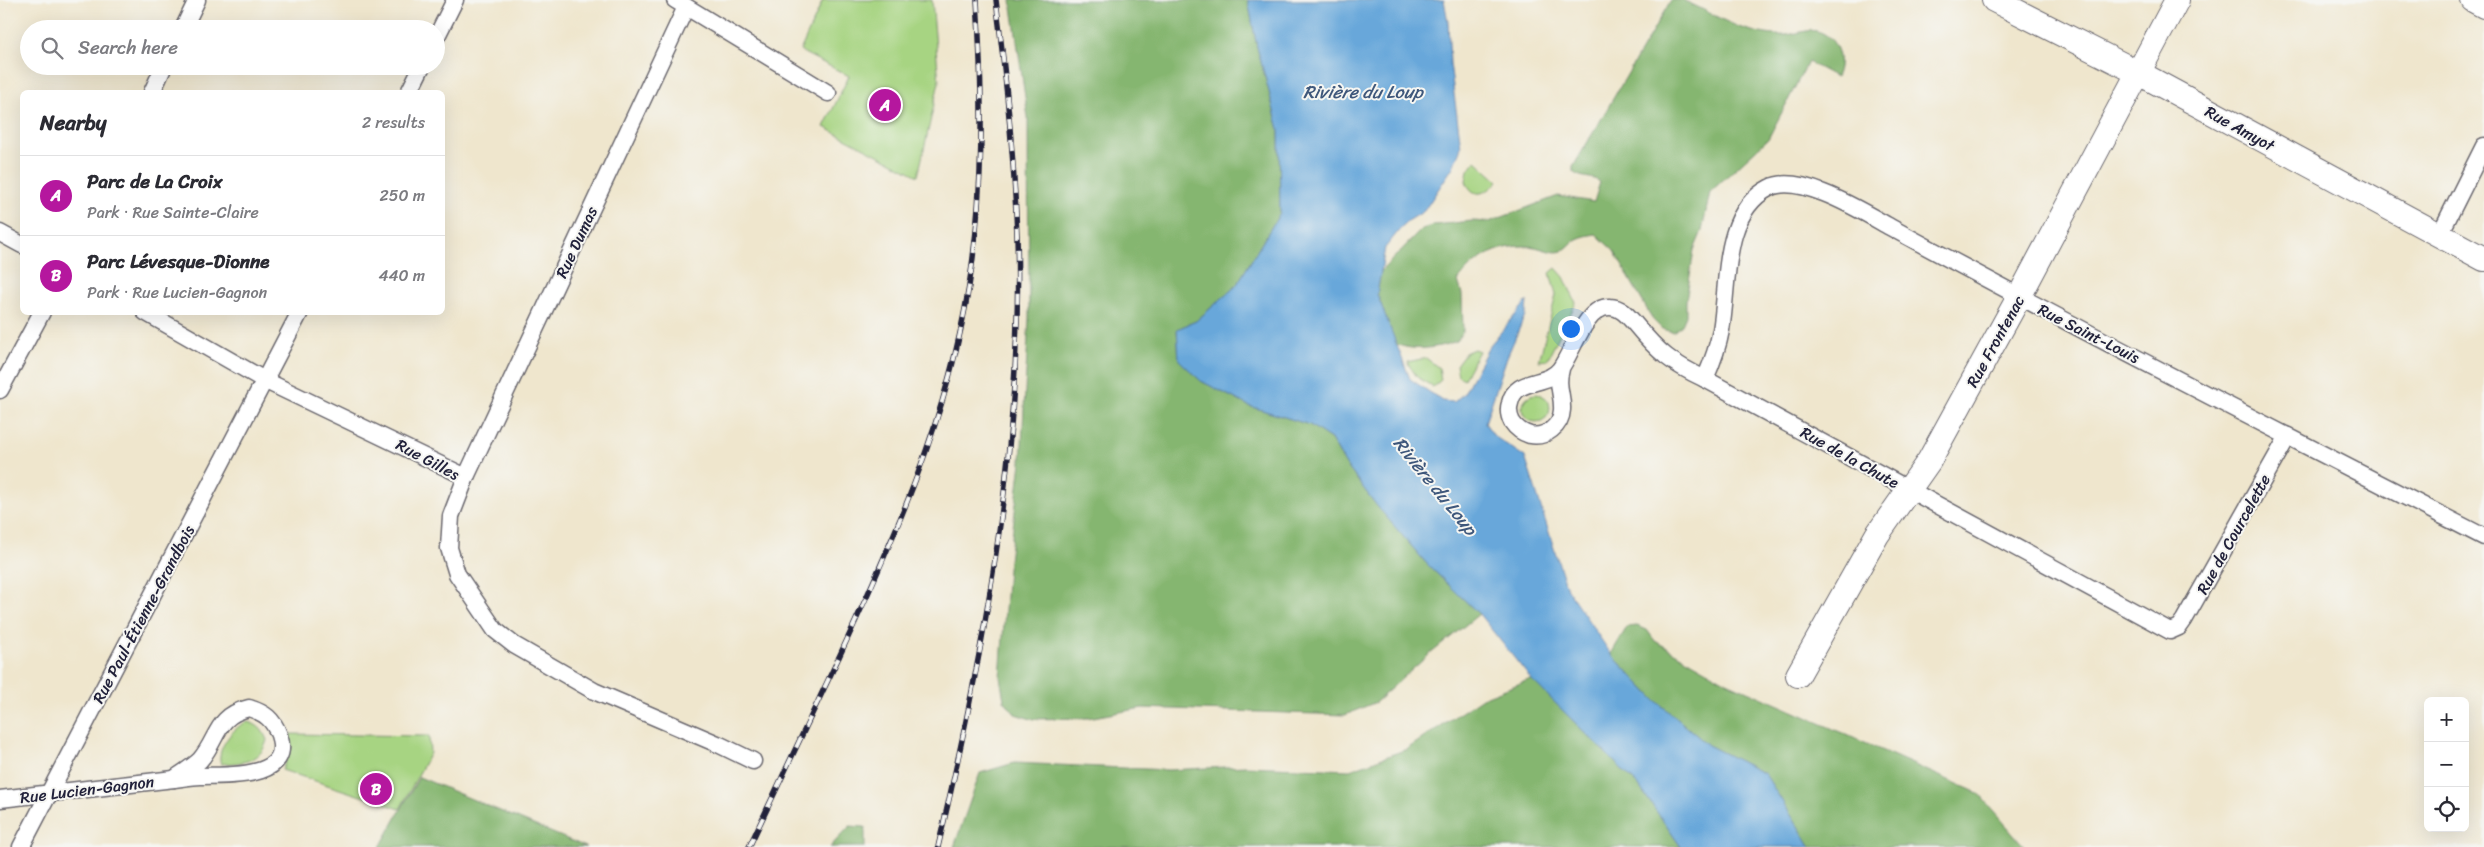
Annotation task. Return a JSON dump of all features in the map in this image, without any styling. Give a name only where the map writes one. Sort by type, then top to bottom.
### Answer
[{"type":"street","points":[[187,20],[197,0]]},
{"type":"street","points":[[445,20],[455,0]]},
{"type":"street","name":"Rue Amyot","points":[[1994,0],[2138,73],[2484,259]]},
{"type":"street","name":"Rue Frontenac","points":[[1798,675],[1878,535],[1929,461],[2019,297],[2177,0]]},
{"type":"street","points":[[2473,0],[2484,6]]},
{"type":"street","points":[[681,3],[828,93]]},
{"type":"street","name":"Rue Dumas","points":[[466,477],[681,3]]},
{"type":"street","points":[[153,90],[160,75]]},
{"type":"street","points":[[410,90],[418,75]]},
{"type":"street","points":[[2439,236],[2484,146]]},
{"type":"street","name":"Rue Saint-Louis","points":[[1706,379],[1721,330],[1729,256],[1744,210],[1758,195],[1771,186],[1784,183],[1818,191],[1872,217],[2019,297],[2484,537]]},
{"type":"street","points":[[0,233],[20,244]]},
{"type":"street","name":"Rue de la Chute","points":[[1561,369],[1590,317],[1600,309],[1610,307],[1626,314],[1657,350],[1675,364],[1706,379],[2164,628],[2175,630]]},
{"type":"street","points":[[0,390],[40,315]]},
{"type":"street","name":"Rue Gilles","points":[[150,315],[266,381],[433,459],[466,477],[451,516],[449,548],[457,574],[495,630],[514,645],[594,691],[720,745],[753,762]]},
{"type":"street","name":"Rue Paul-Étienne-Grandbois","points":[[21,847],[266,381],[299,315]]},
{"type":"street","name":"Rue de Courcelette","points":[[2175,630],[2184,620],[2288,436]]},
{"type":"street","name":"Rue Lucien-Gagnon","points":[[0,799],[174,778],[238,776],[260,771],[271,765],[280,753],[280,738],[275,725],[265,713],[249,708],[238,710],[226,718],[218,727],[199,760],[174,778]]},
{"type":"green space","points":[[823,0],[932,0],[939,82],[918,176],[824,127],[849,76],[800,51]]},
{"type":"green space","points":[[1011,0],[1248,0],[1257,47],[1279,129],[1280,213],[1236,286],[1196,321],[1177,329],[1179,360],[1201,381],[1249,406],[1310,425],[1331,439],[1346,465],[1377,506],[1427,564],[1479,614],[1424,659],[1376,702],[1345,715],[1142,708],[1088,718],[1031,719],[1015,714],[1004,700],[1000,677],[1008,569],[1021,462],[1029,318],[1028,118]]},
{"type":"green space","points":[[1671,0],[1682,0],[1737,26],[1760,33],[1781,35],[1817,31],[1830,38],[1839,57],[1836,77],[1808,62],[1768,139],[1710,192],[1702,231],[1694,250],[1686,301],[1686,316],[1682,325],[1673,332],[1662,329],[1653,320],[1614,251],[1596,234],[1577,239],[1559,252],[1524,246],[1502,249],[1482,258],[1473,264],[1458,281],[1462,294],[1463,331],[1457,341],[1442,346],[1426,348],[1411,348],[1396,344],[1377,294],[1381,271],[1422,229],[1434,225],[1472,221],[1489,222],[1558,196],[1594,202],[1600,182],[1576,174],[1573,172],[1573,167]]},
{"type":"green space","points":[[1476,161],[1498,181],[1490,189],[1481,193],[1473,191],[1466,181],[1468,170]]},
{"type":"green space","points":[[1556,268],[1564,277],[1576,303],[1547,360],[1539,361],[1556,295],[1550,273]]},
{"type":"green space","points":[[1474,349],[1479,351],[1464,379],[1458,376],[1456,365],[1465,353]]},
{"type":"green space","points":[[1426,358],[1439,368],[1441,380],[1433,387],[1417,377],[1407,362]]},
{"type":"green space","points":[[1536,394],[1546,398],[1550,408],[1546,418],[1536,422],[1526,418],[1522,408],[1526,398]]},
{"type":"green space","points":[[1637,626],[1647,630],[1655,641],[1727,682],[1978,793],[2025,847],[1811,847],[1765,774],[1708,745],[1654,699],[1611,654],[1627,627]]},
{"type":"green space","points":[[1531,679],[1639,786],[1681,847],[954,847],[980,773],[1014,763],[1168,770],[1245,766],[1350,770],[1407,749],[1482,698]]},
{"type":"green space","points":[[247,722],[257,726],[264,733],[267,740],[264,748],[249,760],[221,764],[221,752],[227,739],[231,733]]},
{"type":"green space","points":[[289,734],[429,736],[430,753],[400,809],[282,770],[291,747]]},
{"type":"green space","points":[[419,777],[586,847],[380,847]]},
{"type":"green space","points":[[850,826],[865,827],[865,847],[830,847]]},
{"type":"water","name":"Rivière du Loup","points":[[1248,0],[1444,0],[1461,147],[1453,167],[1424,211],[1405,223],[1385,248],[1377,294],[1410,379],[1443,401],[1454,402],[1464,393],[1490,345],[1527,301],[1526,313],[1507,357],[1485,423],[1494,436],[1525,457],[1567,589],[1611,654],[1654,699],[1708,745],[1765,774],[1811,847],[1681,847],[1639,786],[1531,679],[1479,614],[1427,564],[1377,506],[1346,465],[1331,439],[1310,425],[1249,406],[1201,381],[1179,360],[1177,329],[1196,321],[1236,286],[1280,213],[1279,129],[1257,47]]},
{"type":"railway","points":[[749,847],[880,567],[917,476],[948,382],[960,335],[969,286],[980,179],[981,107],[977,0]]},
{"type":"railway","points":[[938,847],[971,696],[985,620],[1007,467],[1014,390],[1017,235],[1009,117],[996,0]]},
{"type":"place","name":"Parc de La Croix","points":[[885,105]]},
{"type":"place","name":"Parc Lévesque-Dionne","points":[[376,789]]}]
